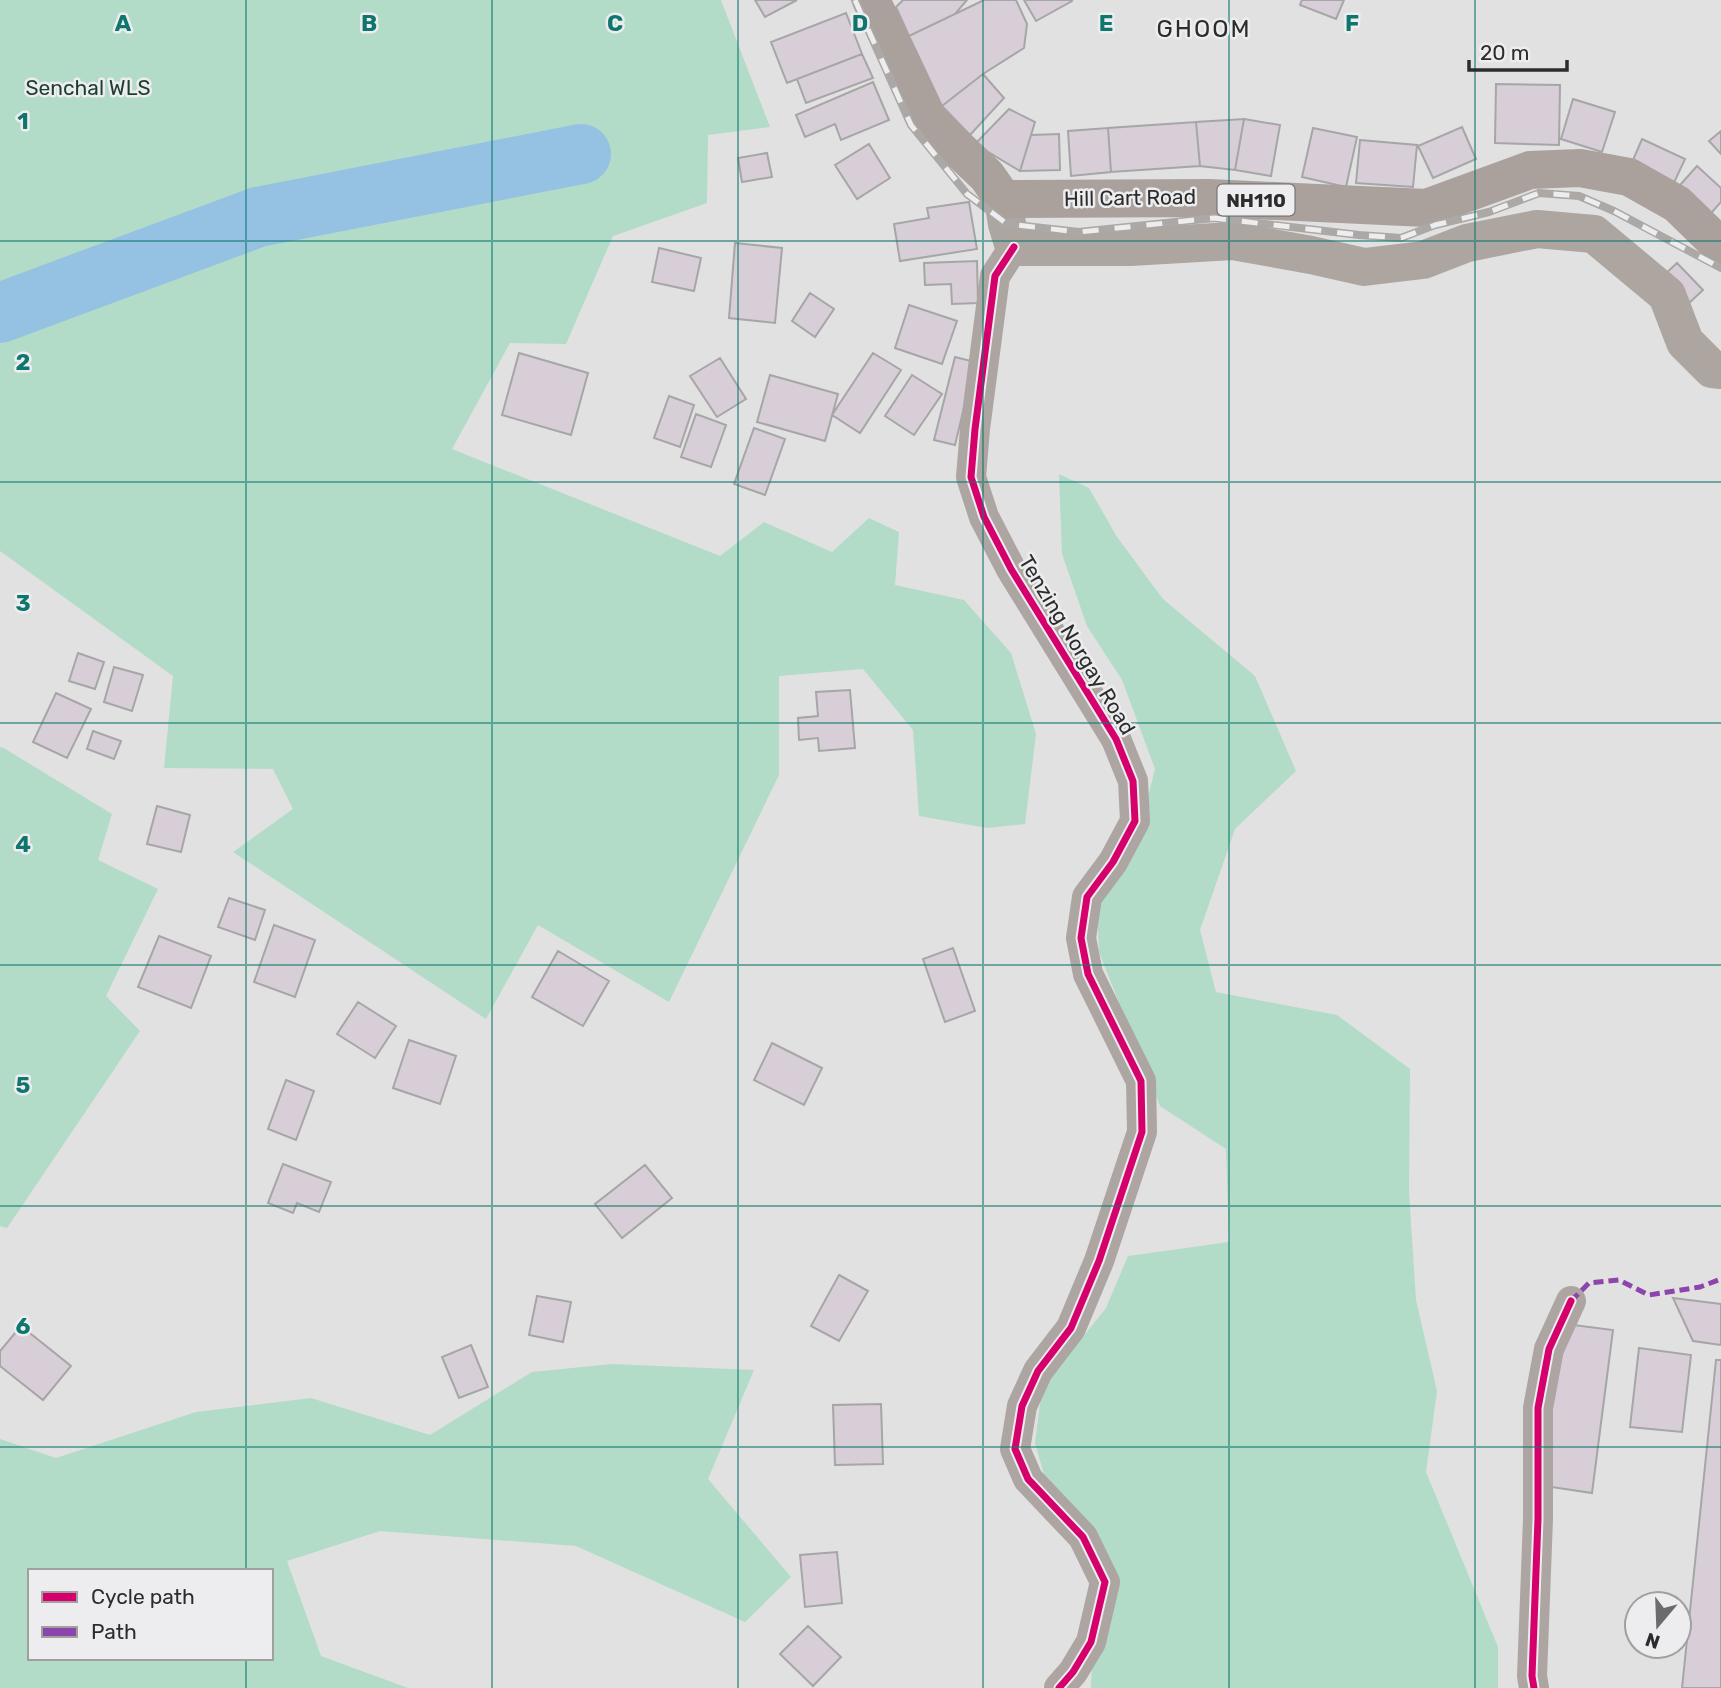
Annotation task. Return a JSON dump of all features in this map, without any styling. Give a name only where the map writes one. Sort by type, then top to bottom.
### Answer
[{"type":"highway","points":[[871,0],[928,120],[987,176],[1003,200]]},
{"type":"highway","name":"Hill Cart Road","points":[[1003,200],[1209,198],[1426,208],[1530,170],[1580,167],[1629,177],[1677,204],[1721,245]]},
{"type":"main road","points":[[1003,200],[1014,247],[1130,247],[1233,241],[1364,267],[1423,260],[1467,243],[1537,229],[1594,234],[1667,295],[1685,342],[1712,369],[1721,370]]},
{"type":"street","name":"Tenzing Norgay Road","points":[[1014,247],[995,276],[971,477],[984,517],[1011,569],[1116,739],[1132,781],[1135,821],[1113,862],[1087,897],[1081,938],[1088,974],[1142,1081],[1142,1132],[1098,1261],[1071,1328],[1038,1371],[1022,1406],[1015,1449],[1028,1479],[1083,1537],[1105,1582],[1091,1642],[1073,1672],[1059,1688]]},
{"type":"street","points":[[1534,1688],[1532,1676],[1538,1519],[1538,1408],[1549,1349],[1571,1301]]},
{"type":"green space","name":"Senchal WLS","points":[[0,0],[721,0],[770,127],[708,135],[707,203],[613,236],[566,344],[510,343],[452,449],[720,556],[764,522],[832,552],[869,518],[899,532],[895,585],[964,600],[1011,653],[1036,734],[1025,824],[987,828],[919,816],[913,730],[863,669],[779,676],[779,775],[669,1002],[538,925],[486,1019],[233,852],[293,809],[273,769],[164,768],[173,676],[0,551],[0,336],[268,236],[582,165],[604,147],[580,137],[253,207],[0,302]]},
{"type":"green space","points":[[1059,474],[1089,488],[1117,537],[1163,599],[1255,676],[1296,771],[1235,829],[1200,930],[1216,992],[1337,1015],[1410,1069],[1409,1192],[1416,1300],[1437,1391],[1426,1472],[1498,1647],[1498,1688],[1091,1688],[1092,1660],[1116,1585],[1047,1485],[1035,1443],[1042,1388],[1106,1308],[1128,1256],[1229,1242],[1226,1149],[1160,1106],[1099,952],[1097,909],[1141,825],[1155,769],[1122,680],[1087,626],[1062,554]]},
{"type":"green space","points":[[2,747],[112,814],[98,860],[158,889],[106,996],[140,1031],[7,1228],[0,1226]]},
{"type":"green space","points":[[612,1364],[754,1370],[708,1479],[791,1577],[745,1622],[576,1546],[380,1531],[287,1561],[321,1656],[408,1688],[0,1688],[0,1439],[56,1458],[196,1412],[311,1398],[430,1435],[532,1372]]},
{"type":"building","points":[[755,0],[797,0],[765,17]]},
{"type":"building","points":[[903,0],[967,0],[955,14],[909,36],[896,7]]},
{"type":"building","points":[[984,0],[1016,0],[1027,24],[1024,48],[983,74],[942,106],[909,36]]},
{"type":"building","points":[[1024,0],[1071,0],[1072,1],[1036,21]]},
{"type":"building","points":[[1302,0],[1344,0],[1336,19],[1300,5]]},
{"type":"building","points":[[846,13],[862,54],[787,83],[771,42]]},
{"type":"building","points":[[862,54],[873,78],[806,103],[797,79]]},
{"type":"building","points":[[983,74],[1004,98],[970,135],[942,106]]},
{"type":"building","points":[[873,82],[889,120],[841,140],[835,124],[805,137],[796,115]]},
{"type":"building","points":[[1496,84],[1560,85],[1559,145],[1495,143]]},
{"type":"building","points":[[1573,99],[1615,112],[1602,152],[1561,139]]},
{"type":"building","points":[[1009,109],[1035,122],[1020,171],[975,144]]},
{"type":"building","points":[[1244,119],[1235,170],[1200,166],[1196,122]]},
{"type":"building","points":[[1244,119],[1280,125],[1271,176],[1235,170]]},
{"type":"building","points":[[1196,122],[1200,166],[1111,172],[1108,128]]},
{"type":"building","points":[[1462,127],[1476,159],[1433,178],[1418,146]]},
{"type":"building","points":[[1108,128],[1111,172],[1071,176],[1068,131]]},
{"type":"building","points":[[1313,128],[1357,137],[1346,187],[1302,177]]},
{"type":"building","points":[[1721,131],[1721,154],[1709,141]]},
{"type":"building","points":[[1059,134],[1060,170],[1020,171],[1031,135]]},
{"type":"building","points":[[1642,139],[1685,159],[1672,187],[1630,167]]},
{"type":"building","points":[[1360,140],[1417,145],[1413,187],[1356,183]]},
{"type":"building","points":[[869,144],[890,178],[857,199],[835,165]]},
{"type":"building","points":[[767,153],[772,177],[742,182],[738,158]]},
{"type":"building","points":[[1697,166],[1721,188],[1721,202],[1704,221],[1673,193]]},
{"type":"building","points":[[969,202],[977,249],[900,261],[894,224],[929,218],[927,208]]},
{"type":"building","points":[[735,243],[782,248],[775,323],[729,318]]},
{"type":"building","points":[[659,248],[701,258],[694,291],[652,282]]},
{"type":"building","points":[[977,261],[978,303],[952,304],[951,284],[925,285],[924,263]]},
{"type":"building","points":[[1677,263],[1703,290],[1688,304],[1662,277]]},
{"type":"building","points":[[810,293],[834,309],[815,337],[792,321]]},
{"type":"building","points":[[909,305],[957,321],[942,364],[895,348]]},
{"type":"building","points":[[519,353],[588,373],[571,435],[502,415]]},
{"type":"building","points":[[873,353],[901,370],[860,433],[832,415]]},
{"type":"building","points":[[955,357],[975,362],[955,445],[934,440]]},
{"type":"building","points":[[720,358],[746,399],[717,417],[690,376]]},
{"type":"building","points":[[770,375],[838,394],[825,441],[757,422]]},
{"type":"building","points":[[912,375],[942,394],[914,435],[885,416]]},
{"type":"building","points":[[669,396],[694,405],[680,447],[654,438]]},
{"type":"building","points":[[696,414],[726,425],[711,467],[681,457]]},
{"type":"building","points":[[754,428],[785,439],[765,495],[734,484]]},
{"type":"building","points":[[78,653],[104,662],[95,689],[69,681]]},
{"type":"building","points":[[114,667],[143,675],[132,711],[104,702]]},
{"type":"building","points":[[850,690],[855,748],[819,751],[818,738],[799,740],[798,718],[818,716],[816,692]]},
{"type":"building","points":[[56,693],[91,709],[67,758],[33,742]]},
{"type":"building","points":[[93,731],[121,741],[114,759],[87,749]]},
{"type":"building","points":[[157,806],[190,815],[181,852],[147,844]]},
{"type":"building","points":[[229,898],[265,910],[255,940],[218,927]]},
{"type":"building","points":[[274,925],[315,940],[295,997],[254,982]]},
{"type":"building","points":[[159,936],[211,956],[191,1008],[138,987]]},
{"type":"building","points":[[953,948],[975,1011],[945,1022],[923,959]]},
{"type":"building","points":[[558,951],[609,981],[583,1026],[532,997]]},
{"type":"building","points":[[358,1002],[396,1026],[375,1058],[337,1034]]},
{"type":"building","points":[[409,1040],[456,1056],[440,1104],[393,1088]]},
{"type":"building","points":[[772,1043],[822,1068],[804,1105],[754,1080]]},
{"type":"building","points":[[286,1080],[314,1091],[296,1140],[268,1129]]},
{"type":"building","points":[[283,1164],[331,1182],[319,1212],[297,1203],[293,1213],[268,1203]]},
{"type":"building","points":[[645,1165],[672,1198],[622,1238],[595,1204]]},
{"type":"building","points":[[839,1275],[868,1291],[839,1341],[811,1326]]},
{"type":"building","points":[[537,1296],[571,1302],[563,1342],[529,1335]]},
{"type":"building","points":[[1673,1298],[1721,1304],[1721,1345],[1693,1341]]},
{"type":"building","points":[[1558,1323],[1613,1330],[1592,1493],[1538,1485]]},
{"type":"building","points":[[21,1326],[71,1366],[43,1400],[0,1366],[0,1351]]},
{"type":"building","points":[[471,1345],[488,1387],[459,1398],[442,1357]]},
{"type":"building","points":[[1639,1348],[1691,1355],[1682,1432],[1630,1427]]},
{"type":"building","points":[[1716,1360],[1721,1360],[1721,1688],[1682,1688],[1685,1660],[1693,1660],[1692,1590]]},
{"type":"building","points":[[881,1404],[883,1464],[835,1465],[833,1405]]},
{"type":"building","points":[[837,1552],[842,1603],[805,1607],[800,1555]]},
{"type":"building","points":[[808,1626],[841,1657],[813,1686],[780,1654]]},
{"type":"waterway","points":[[0,313],[258,217],[581,154]]},
{"type":"railway","points":[[855,0],[911,125],[967,194],[1007,224],[1079,232],[1214,218],[1401,238],[1435,225],[1489,212],[1539,193],[1579,196],[1614,211],[1721,268]]},
{"type":"marked path","points":[[1571,1301],[1589,1283],[1619,1280],[1649,1295],[1700,1287],[1721,1279]]},
{"type":"cycle path","points":[[1014,247],[995,276],[971,477],[984,517],[1011,569],[1116,739],[1133,781],[1135,821],[1113,862],[1087,897],[1081,938],[1088,974],[1141,1081],[1142,1132],[1099,1261],[1071,1328],[1038,1371],[1022,1406],[1015,1449],[1028,1479],[1083,1537],[1105,1582],[1091,1642],[1073,1672],[1059,1688]]},
{"type":"cycle path","points":[[1534,1688],[1532,1676],[1538,1519],[1538,1408],[1549,1349],[1571,1301]]},
{"type":"district","name":"GHOOM","points":[[1204,29]]}]
